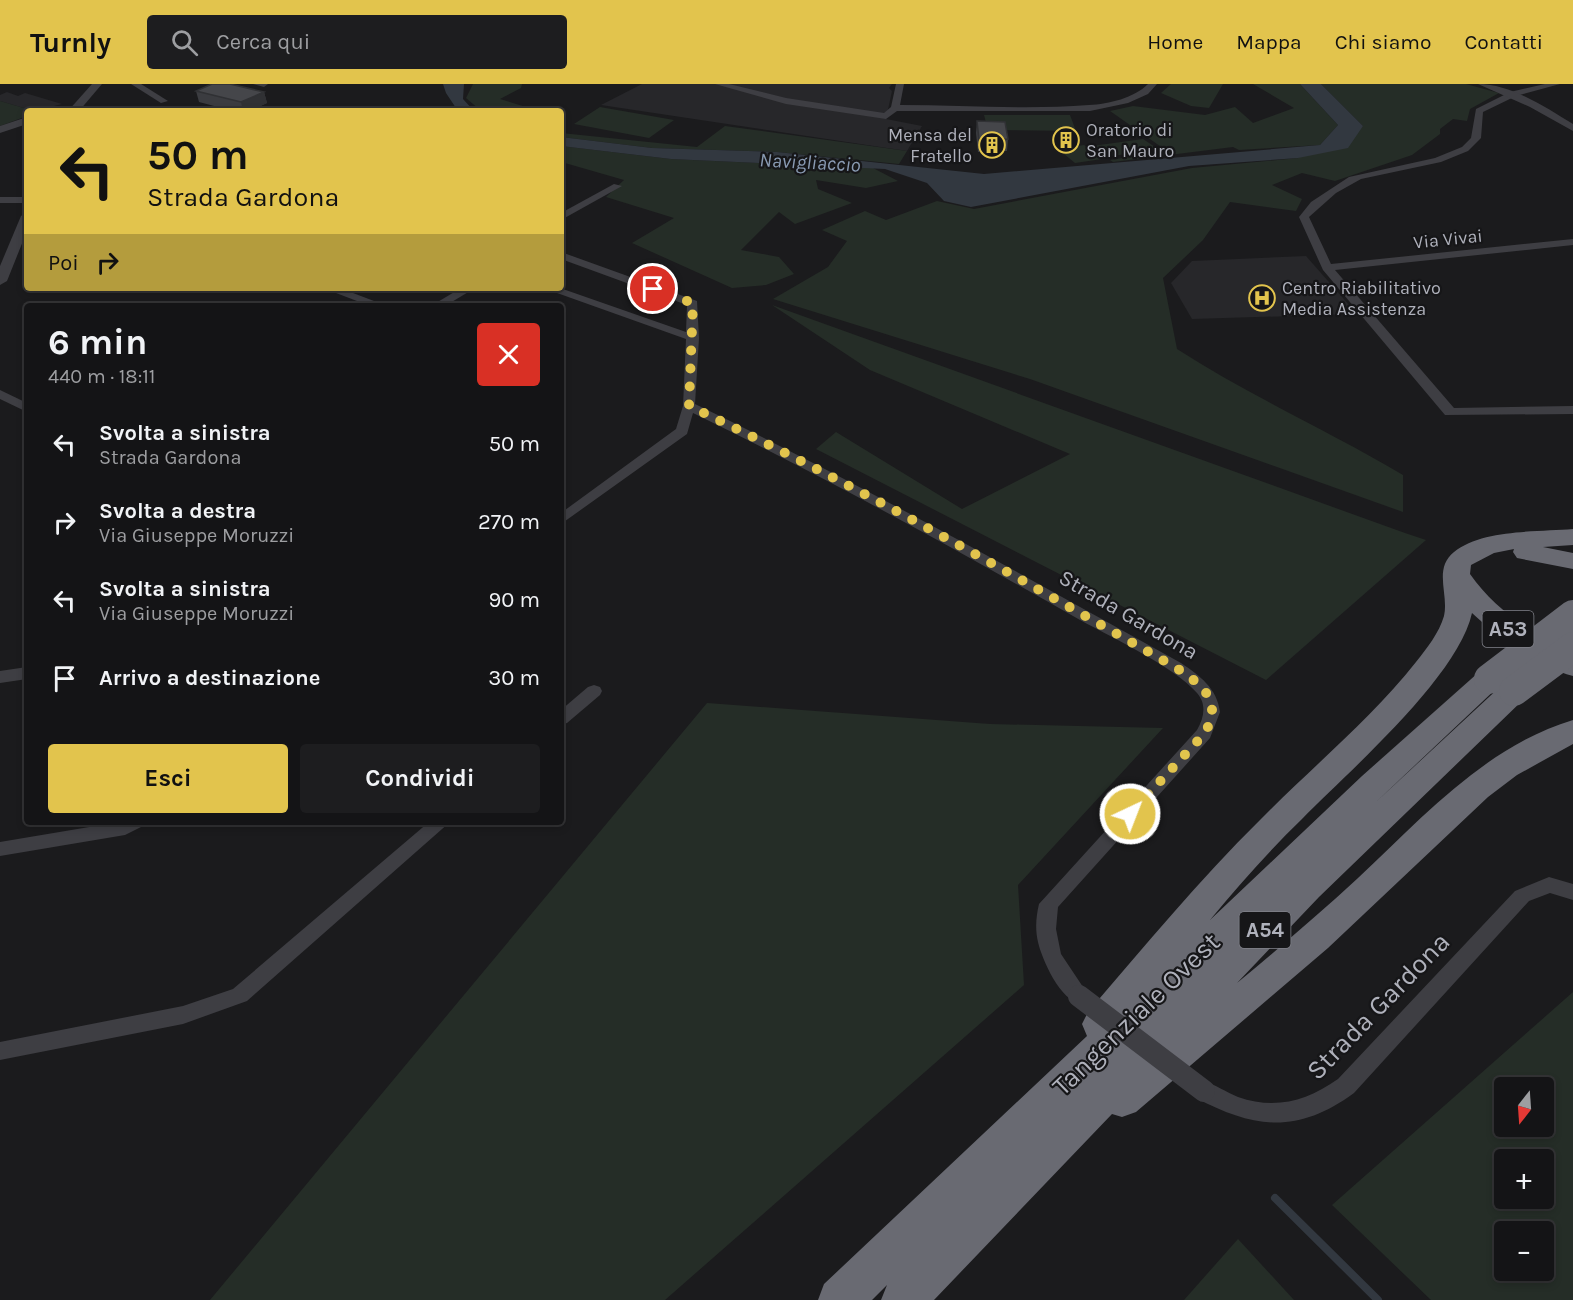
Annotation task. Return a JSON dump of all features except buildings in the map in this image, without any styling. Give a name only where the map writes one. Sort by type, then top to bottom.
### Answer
[{"type":"highway","points":[[1466,563],[1500,544],[1573,537]]},
{"type":"highway","points":[[1466,563],[1523,552],[1573,561]]},
{"type":"highway","points":[[1003,1141],[1180,931],[1248,855],[1381,720],[1425,671],[1450,634],[1458,616],[1466,563]]},
{"type":"highway","name":"A53","points":[[1466,563],[1477,604],[1497,622],[1573,666]]},
{"type":"highway","name":"Tangenziale Ovest","points":[[903,1300],[1502,685],[1573,615]]},
{"type":"highway","name":"Tangenziale Ovest","points":[[840,1300],[1373,784],[1502,685],[1573,647]]},
{"type":"highway","points":[[1023,1178],[1191,1044],[1334,921],[1448,810],[1486,778],[1573,731]]},
{"type":"street","points":[[75,108],[97,84]]},
{"type":"street","points":[[135,84],[164,101]]},
{"type":"street","points":[[257,84],[264,84]]},
{"type":"street","points":[[719,84],[786,101],[886,116],[895,108],[900,84]]},
{"type":"street","points":[[895,108],[1090,108],[1125,101],[1145,92],[1153,84]]},
{"type":"street","points":[[1483,84],[1513,94],[1573,128]]},
{"type":"street","points":[[1556,84],[1513,94],[1479,111],[1477,115],[1478,134],[1470,145],[1444,157],[1351,180],[1338,186],[1306,211],[1305,223],[1327,268],[1450,412],[1573,410]]},
{"type":"street","points":[[65,108],[80,101]]},
{"type":"street","points":[[0,130],[24,121]]},
{"type":"street","points":[[564,215],[617,186]]},
{"type":"street","points":[[0,200],[24,200]]},
{"type":"street","points":[[0,281],[24,223]]},
{"type":"street","name":"Via Vivai","points":[[1327,268],[1573,242]]},
{"type":"street","points":[[564,518],[682,431],[689,406],[693,338],[693,303],[565,260]]},
{"type":"street","points":[[338,291],[372,303]]},
{"type":"street","points":[[442,303],[464,291]]},
{"type":"street","points":[[558,291],[693,338]]},
{"type":"street","points":[[0,394],[21,405]]},
{"type":"street","points":[[0,402],[21,405]]},
{"type":"street","name":"Strada Gardona","points":[[689,406],[783,451],[947,539],[1175,667],[1200,684],[1212,704],[1212,721],[1204,734],[1049,904],[1046,929],[1053,958],[1063,978],[1079,996],[1204,1091],[1226,1103],[1256,1112],[1289,1113],[1322,1105],[1346,1086],[1521,896],[1549,885],[1573,892]]},
{"type":"street","points":[[0,677],[24,673]]},
{"type":"street","points":[[564,716],[594,691]]},
{"type":"street","points":[[0,849],[125,828],[130,825]]},
{"type":"street","points":[[0,1051],[183,1015],[240,995],[438,825]]},
{"type":"shaded area","points":[[473,84],[522,84],[521,88],[500,99],[529,108],[478,108],[466,98]]},
{"type":"shaded area","points":[[642,84],[892,84],[889,88],[892,91],[886,119],[922,126],[907,151],[601,105]]},
{"type":"shaded area","points":[[1171,84],[1223,84],[1209,108],[1191,106],[1161,93]]},
{"type":"shaded area","points":[[1253,84],[1300,84],[1338,125],[1320,145],[1239,150],[1233,147],[1113,162],[1110,160],[1167,151],[1110,111],[1133,106],[1205,115],[1235,107],[1253,123],[1294,108]]},
{"type":"shaded area","points":[[1321,84],[1466,84],[1499,93],[1470,109],[1467,121],[1453,119],[1440,129],[1440,134],[1412,155],[1335,181],[1302,173],[1272,185],[1302,199],[1296,211],[1230,202],[1203,240],[1163,278],[1177,349],[1403,475],[1403,512],[1030,379],[773,299],[828,267],[847,241],[822,230],[865,211],[886,220],[937,201],[974,209],[1192,168],[1298,158],[1363,126]]},
{"type":"shaded area","points":[[7,92],[18,96],[25,93],[62,104],[46,108],[24,108],[0,101],[0,95]]},
{"type":"shaded area","points":[[0,101],[24,108],[24,117],[0,126]]},
{"type":"shaded area","points":[[600,107],[674,120],[649,138],[574,124]]},
{"type":"shaded area","points":[[984,115],[1070,115],[1076,131],[988,130]]},
{"type":"shaded area","points":[[725,126],[907,151],[899,164],[777,152],[652,148],[564,137],[564,133],[697,147]]},
{"type":"shaded area","points":[[1143,139],[1158,149],[1106,157],[1092,146]]},
{"type":"shaded area","points":[[1084,145],[1102,159],[1075,163],[1058,149]]},
{"type":"shaded area","points":[[564,146],[671,159],[873,168],[898,181],[866,188],[816,180],[818,189],[852,203],[795,224],[779,212],[741,250],[779,257],[794,274],[766,285],[732,288],[632,243],[674,218],[606,197],[624,180],[565,163]]},
{"type":"shaded area","name":"Centro Riabilitativo Media Assistenza","points":[[1306,256],[1357,314],[1192,319],[1171,283],[1192,261]]},
{"type":"shaded area","points":[[772,305],[1426,540],[1266,680],[816,449],[836,432],[962,509],[1070,454],[870,370]]},
{"type":"shaded area","points":[[707,703],[990,724],[1163,728],[1018,885],[1024,985],[665,1300],[210,1300]]},
{"type":"shaded area","points":[[1573,992],[1573,1300],[1431,1300],[1332,1205]]},
{"type":"shaded area","points":[[1238,1239],[1294,1300],[1184,1300]]},
{"type":"water","points":[[443,84],[464,84],[463,99],[471,108],[456,108]]},
{"type":"water","name":"Navigliaccio","points":[[1300,84],[1321,84],[1363,126],[1348,148],[1298,158],[1189,166],[971,207],[944,201],[927,183],[885,169],[671,159],[564,146],[564,137],[652,148],[777,152],[984,174],[1320,145],[1338,125]]},
{"type":"waterway","points":[[1275,1198],[1378,1300]]},
{"type":"place","name":"Oratorio di San Mauro","points":[[1066,140]]},
{"type":"place","name":"Mensa del Fratello","points":[[992,145]]},
{"type":"place","name":"Centro Riabilitativo Media Assistenza","points":[[1262,298]]},
{"type":"route","points":[[653,289],[693,303],[689,406],[783,451],[947,539],[1175,667],[1200,684],[1212,704],[1212,721],[1204,734],[1130,814]]}]
